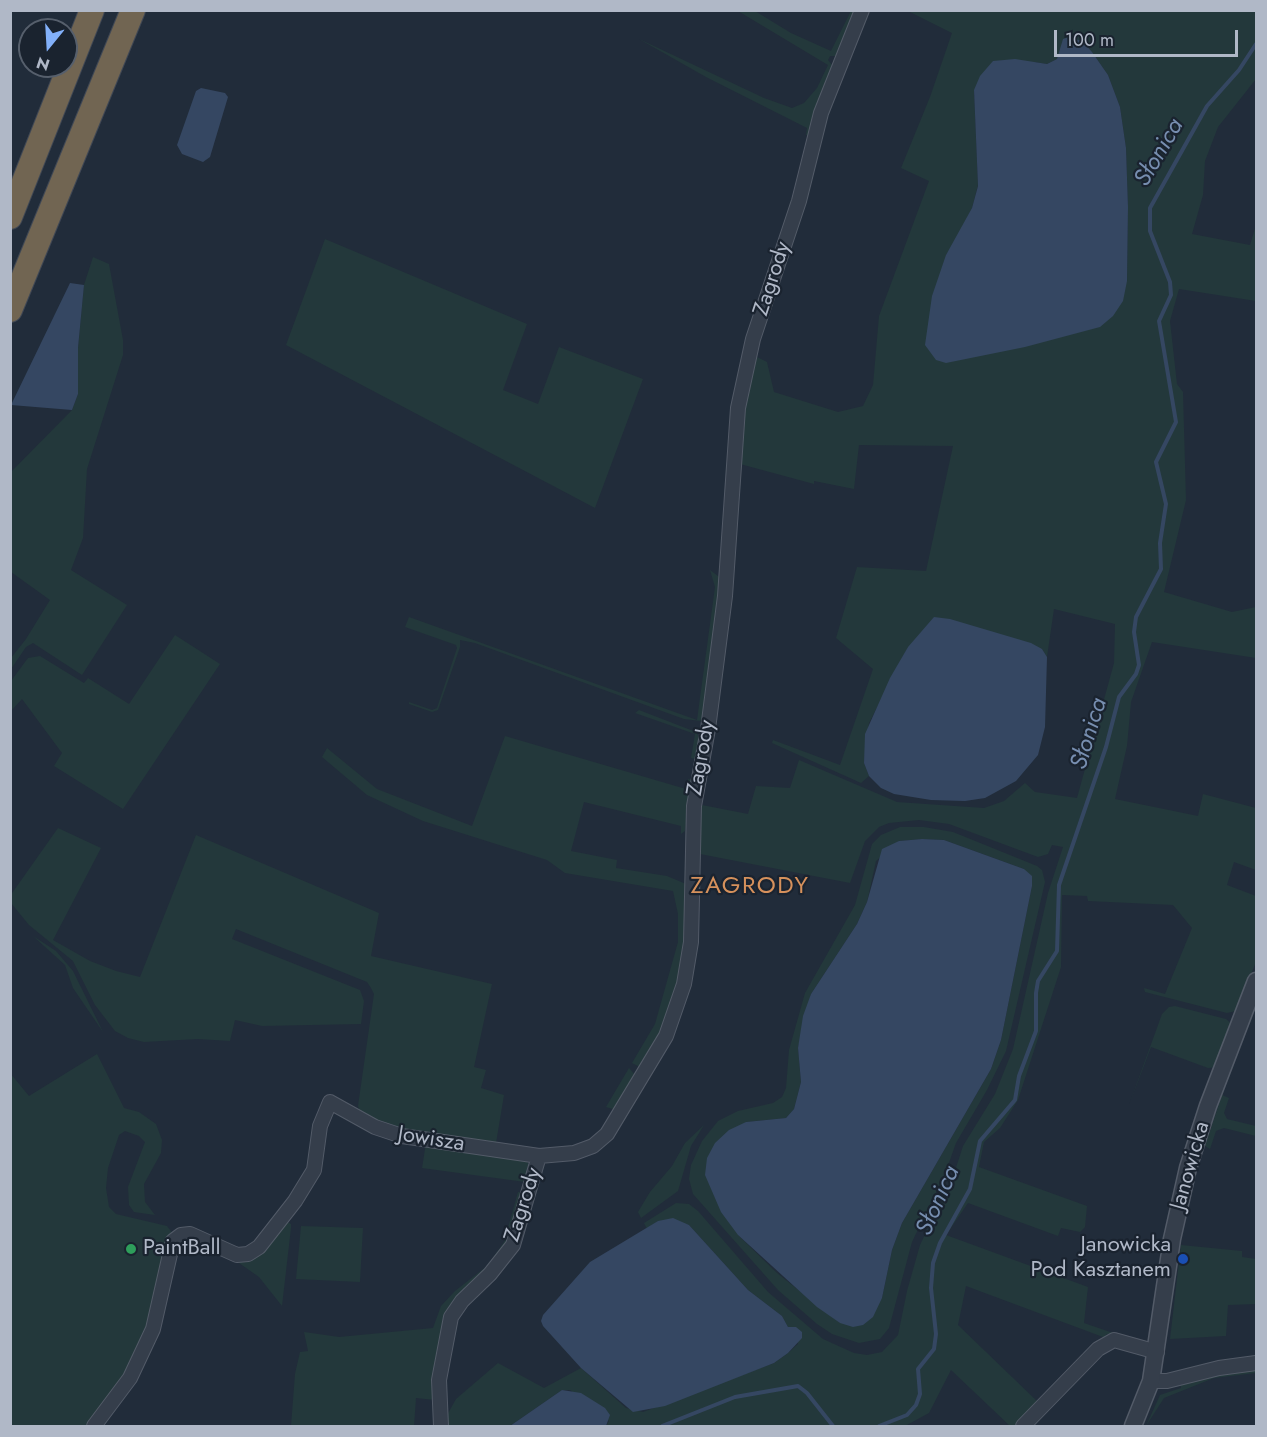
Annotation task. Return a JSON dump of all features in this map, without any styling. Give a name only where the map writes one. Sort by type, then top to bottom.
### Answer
[{"type":"highway","points":[[10,217],[92,10]]},
{"type":"highway","points":[[10,310],[133,10]]},
{"type":"street","name":"Zagrody","points":[[441,1426],[440,1380],[451,1317],[462,1301],[490,1274],[513,1245],[538,1156],[585,1150],[607,1134],[666,1036],[679,1003],[691,942],[694,806],[708,729],[725,596],[738,408],[753,339],[799,201],[821,113],[862,10]]},
{"type":"street","name":"Janowicka","points":[[1133,1426],[1151,1381],[1173,1232],[1188,1168],[1215,1087],[1257,981]]},
{"type":"street","name":"Jowisza","points":[[94,1426],[130,1378],[153,1329],[173,1241],[181,1235],[190,1234],[237,1255],[248,1254],[259,1247],[295,1201],[314,1170],[320,1126],[330,1102],[375,1127],[393,1134],[538,1156]]},
{"type":"street","points":[[1023,1426],[1098,1350],[1114,1340],[1156,1352]]},
{"type":"street","points":[[1151,1381],[1167,1382],[1219,1368],[1257,1363]]},
{"type":"green space","points":[[738,11],[755,11],[791,33],[831,51],[851,11],[857,11],[837,56],[830,56],[828,60],[833,66],[810,135],[806,135],[807,128],[706,77],[639,39],[764,98],[792,108],[804,103],[817,88],[828,65]]},
{"type":"green space","points":[[908,11],[1256,11],[1256,79],[1218,127],[1205,161],[1203,195],[1192,234],[1250,245],[1256,225],[1256,301],[1179,289],[1170,321],[1177,384],[1183,392],[1186,500],[1164,592],[1232,612],[1256,607],[1256,658],[1152,642],[1131,702],[1127,746],[1115,799],[1198,816],[1203,794],[1256,808],[1256,870],[1234,862],[1227,885],[1256,896],[1256,962],[1236,1011],[1227,1013],[1145,992],[1144,988],[1165,994],[1192,928],[1173,905],[1088,901],[1087,896],[1062,895],[1061,967],[1018,1100],[1000,1128],[984,1142],[979,1167],[1087,1206],[1085,1227],[1080,1232],[1061,1228],[1058,1236],[968,1203],[946,1235],[1088,1287],[1084,1323],[1145,1344],[1107,1334],[1105,1336],[1112,1339],[1086,1354],[1103,1337],[966,1286],[958,1325],[1039,1403],[1019,1426],[1010,1426],[951,1370],[929,1413],[905,1426],[606,1426],[609,1421],[570,1390],[562,1390],[510,1426],[445,1426],[447,1415],[456,1399],[498,1363],[544,1388],[581,1368],[626,1408],[643,1412],[774,1363],[798,1344],[796,1327],[788,1327],[782,1316],[748,1290],[689,1225],[658,1221],[647,1229],[644,1223],[676,1203],[689,1204],[698,1211],[768,1292],[823,1339],[854,1353],[867,1355],[882,1352],[898,1335],[920,1245],[954,1174],[963,1146],[995,1094],[1013,1049],[1048,893],[1063,847],[1052,845],[1048,854],[1038,857],[949,824],[919,820],[889,823],[879,827],[865,841],[850,883],[700,854],[699,807],[702,805],[748,814],[756,786],[790,788],[799,760],[897,802],[984,808],[1004,801],[1025,783],[1035,792],[1077,798],[1114,663],[1115,624],[1054,609],[1047,657],[1042,649],[908,647],[869,723],[864,763],[869,776],[861,783],[772,743],[773,740],[840,765],[873,669],[836,638],[857,567],[926,571],[953,446],[859,445],[854,489],[814,481],[814,484],[740,464],[744,409],[755,356],[767,362],[774,392],[838,412],[863,406],[873,385],[879,316],[929,181],[901,168],[930,97],[952,33]],"holes":[[[1061,50],[1092,52],[1108,75],[1120,107],[1126,148],[1127,281],[946,255],[962,231],[972,208],[978,185],[974,90],[1034,62],[1047,64],[1057,59]]]},
{"type":"green space","points":[[325,239],[527,324],[503,390],[538,404],[559,347],[643,379],[595,508],[286,345]]},
{"type":"green space","points":[[93,257],[109,264],[123,340],[123,355],[87,469],[83,538],[71,570],[127,605],[82,675],[33,643],[26,647],[11,669],[11,658],[26,639],[50,600],[11,572],[11,472],[72,410],[78,394],[78,348],[84,285]]},
{"type":"green space","points":[[710,570],[722,579],[704,719],[701,721],[684,719],[475,643],[460,640],[460,647],[438,710],[432,712],[409,704],[409,702],[432,710],[437,708],[457,648],[456,645],[405,627],[409,617],[697,720],[715,587]]},
{"type":"green space","points":[[175,635],[220,664],[123,809],[54,766],[62,753],[22,699],[11,711],[11,681],[28,658],[40,656],[84,683],[88,678],[129,704]]},
{"type":"green space","points":[[639,710],[696,732],[700,739],[697,759],[691,758],[695,734],[635,713]]},
{"type":"green space","points":[[505,736],[686,789],[688,779],[692,780],[685,831],[681,834],[681,826],[584,802],[571,851],[617,860],[616,868],[667,876],[686,884],[688,917],[681,980],[668,1020],[640,1067],[632,1063],[655,1024],[678,942],[678,914],[673,891],[565,873],[547,860],[423,821],[367,795],[322,757],[327,748],[377,789],[472,826]]},
{"type":"green space","points":[[900,827],[924,827],[953,832],[1037,866],[1042,870],[1045,882],[1006,1051],[987,1090],[956,1143],[945,1174],[912,1242],[889,1328],[880,1339],[859,1343],[832,1334],[778,1290],[693,1194],[689,1179],[691,1165],[702,1141],[718,1121],[738,1111],[773,1103],[782,1097],[786,1088],[789,1050],[805,993],[855,905],[872,844],[881,835]],"holes":[[[944,840],[1024,869],[1032,886],[1001,1040],[991,1069],[902,1223],[892,1250],[882,1298],[840,1323],[777,1273],[738,1235],[746,1122],[786,1118],[794,1109],[801,1082],[798,1048],[811,994],[857,924],[867,902],[876,861],[899,841]]]},
{"type":"green space","points":[[58,828],[101,848],[53,940],[90,961],[116,971],[140,977],[196,835],[379,913],[371,956],[492,984],[474,1067],[486,1070],[481,1088],[504,1095],[496,1143],[485,1140],[476,1143],[401,1133],[361,1114],[358,1106],[374,994],[367,982],[236,929],[232,939],[360,990],[364,1001],[361,1024],[262,1026],[235,1020],[230,1041],[198,1039],[144,1042],[128,1038],[115,1031],[95,1005],[73,961],[29,925],[11,903],[10,896]]},
{"type":"green space","points":[[33,936],[56,951],[73,971],[103,1032],[73,988],[65,965]]},
{"type":"green space","points":[[1175,1006],[1226,1019],[1233,1025],[1217,1067],[1208,1068],[1151,1047],[1129,1105],[1162,1014],[1169,1007]]},
{"type":"green space","points":[[97,1054],[124,1108],[139,1112],[156,1124],[162,1140],[161,1153],[144,1184],[145,1202],[155,1215],[134,1212],[129,1205],[128,1187],[145,1142],[139,1136],[125,1131],[119,1135],[108,1168],[106,1188],[109,1207],[116,1214],[167,1226],[173,1234],[143,1346],[91,1426],[11,1426],[10,1073],[29,1096]]},
{"type":"green space","points":[[629,1068],[635,1075],[606,1124],[613,1109],[606,1107]]},
{"type":"green space","points":[[1222,1095],[1229,1098],[1224,1113],[1227,1119],[1256,1126],[1256,1136],[1224,1128],[1216,1131],[1210,1149],[1205,1146]]},
{"type":"green space","points":[[704,1125],[691,1146],[678,1191],[641,1218],[638,1212],[650,1192],[672,1166],[685,1143]]},
{"type":"green space","points":[[426,1143],[526,1160],[530,1167],[525,1182],[422,1168]]},
{"type":"green space","points":[[518,1192],[522,1192],[506,1250],[459,1299],[435,1400],[416,1398],[414,1426],[291,1426],[295,1374],[300,1352],[308,1351],[304,1332],[339,1337],[433,1328],[441,1306],[455,1291],[487,1266],[504,1242]]},
{"type":"green space","points":[[286,1221],[291,1224],[291,1228],[282,1306],[259,1277],[229,1256],[241,1259]]},
{"type":"green space","points":[[301,1226],[363,1228],[360,1282],[296,1279]]},
{"type":"green space","points":[[1181,1245],[1242,1251],[1242,1257],[1256,1259],[1256,1304],[1228,1305],[1226,1336],[1170,1339],[1179,1262],[1182,1262],[1183,1254],[1180,1253]]},
{"type":"green space","points":[[1256,1368],[1256,1373],[1214,1378],[1164,1398],[1146,1426],[1160,1395],[1181,1388],[1180,1383]]},
{"type":"water","points":[[1069,37],[1082,41],[1092,52],[1108,75],[1120,107],[1126,148],[1128,207],[1127,281],[1123,301],[1113,316],[1100,327],[1025,347],[946,363],[936,360],[925,345],[932,296],[946,255],[972,208],[978,186],[974,90],[980,76],[993,61],[1015,59],[1047,64],[1057,59],[1063,39]]},
{"type":"water","points":[[201,88],[225,93],[228,97],[210,157],[203,162],[182,154],[177,145],[196,91]]},
{"type":"water","points":[[70,283],[84,285],[78,348],[78,394],[72,410],[11,405]]},
{"type":"water","points":[[934,617],[950,619],[1031,643],[1042,649],[1047,657],[1045,727],[1038,755],[1016,781],[985,798],[965,801],[931,800],[894,794],[881,788],[869,776],[864,763],[865,734],[890,678],[908,647]]},
{"type":"water","points":[[944,840],[1024,869],[1032,876],[1032,886],[1001,1040],[991,1069],[902,1223],[892,1250],[882,1298],[873,1317],[863,1325],[853,1327],[840,1323],[817,1307],[738,1235],[721,1212],[705,1175],[707,1158],[715,1143],[729,1130],[746,1122],[786,1118],[794,1109],[801,1082],[798,1048],[803,1016],[811,994],[857,924],[867,902],[882,849],[899,841]]},
{"type":"water","points":[[673,1218],[689,1225],[748,1290],[782,1316],[788,1327],[796,1327],[802,1332],[802,1338],[788,1353],[774,1363],[665,1406],[633,1412],[581,1368],[541,1321],[543,1315],[590,1262],[658,1221]]},
{"type":"water","points":[[562,1390],[581,1393],[605,1408],[610,1415],[606,1426],[510,1426]]},
{"type":"waterway","name":"Słonica","points":[[879,1426],[907,1415],[916,1405],[920,1394],[918,1369],[934,1349],[936,1334],[931,1288],[933,1263],[940,1243],[970,1189],[980,1141],[1015,1100],[1019,1076],[1036,1031],[1038,981],[1057,951],[1059,885],[1106,747],[1119,697],[1136,674],[1139,665],[1134,632],[1136,617],[1161,569],[1160,543],[1166,504],[1156,462],[1176,422],[1159,321],[1171,295],[1170,282],[1150,231],[1150,208],[1207,106],[1239,70],[1256,44]]},
{"type":"waterway","name":"Słonica","points":[[662,1426],[735,1397],[798,1386],[807,1393],[833,1426]]},
{"type":"place","name":"PaintBall","points":[[131,1249]]},
{"type":"place","name":"Janowicka Pod Kasztanem","points":[[1183,1259]]},
{"type":"district","name":"ZAGRODY","points":[[750,887]]}]
